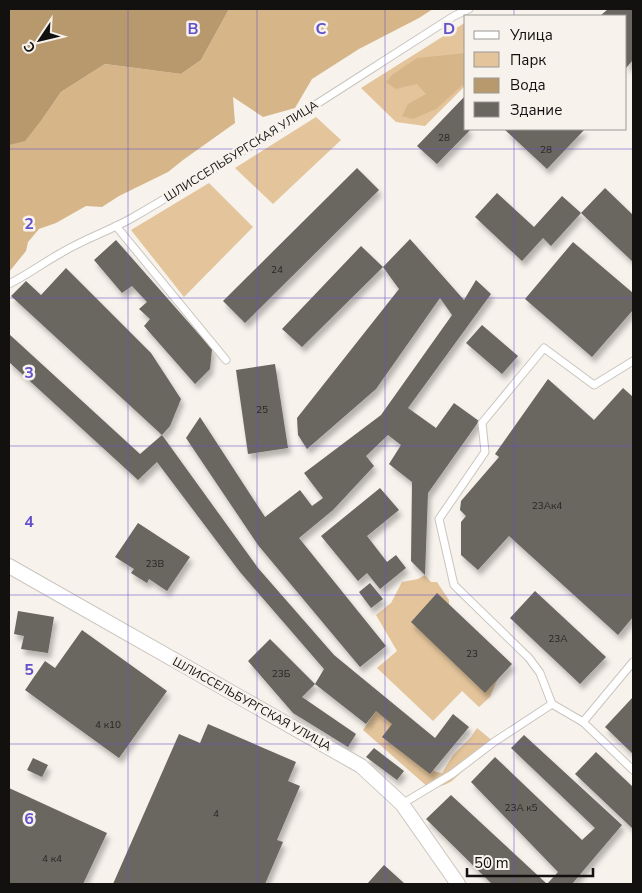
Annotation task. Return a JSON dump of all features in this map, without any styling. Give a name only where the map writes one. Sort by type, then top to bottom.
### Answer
[{"type":"street","name":"ШЛИССЕЛЬБУРГСКАЯ УЛИЦА","points":[[9,566],[361,766],[402,804],[458,884]]},
{"type":"lane","name":"ШЛИССЕЛЬБУРГСКАЯ УЛИЦА","points":[[9,284],[61,252],[116,226],[214,170],[454,16],[469,9]]},
{"type":"lane","points":[[116,226],[226,360]]},
{"type":"lane","points":[[633,361],[594,385],[544,348],[482,423],[485,452],[439,518],[454,584],[529,658],[540,673],[552,704],[583,722],[633,770]]},
{"type":"lane","points":[[583,722],[633,662]]},
{"type":"lane","points":[[402,804],[452,774],[494,742],[552,704]]},
{"type":"green space","points":[[464,23],[464,87],[425,126],[396,122],[361,88]]},
{"type":"green space","points":[[316,117],[341,140],[273,204],[235,168]]},
{"type":"green space","points":[[209,183],[253,227],[184,297],[131,230]]},
{"type":"green space","points":[[425,575],[431,582],[437,582],[449,600],[449,605],[435,621],[497,680],[490,697],[479,707],[462,691],[433,721],[377,668],[397,651],[376,615],[391,603],[402,582],[418,579]]},
{"type":"green space","points":[[379,706],[408,730],[401,744],[436,772],[442,773],[453,755],[477,728],[494,742],[452,781],[441,786],[429,788],[363,730]]},
{"type":"shaded area","points":[[229,9],[433,9],[359,49],[312,79],[295,108],[263,117],[233,97],[235,123],[168,172],[119,196],[102,207],[86,206],[56,223],[39,229],[28,242],[26,251],[9,272],[9,145],[43,118],[61,92],[105,64],[181,74],[201,60]]},
{"type":"shaded area","points":[[464,53],[464,84],[436,109],[413,119],[402,116],[408,104],[426,94],[417,84],[396,89],[386,82],[392,75],[417,58]]},
{"type":"water","points":[[9,9],[229,9],[201,60],[181,74],[105,64],[61,92],[25,141],[9,145]]},
{"type":"building","points":[[608,9],[633,9],[633,60],[627,67],[627,15],[601,15]]},
{"type":"building","points":[[464,97],[464,130],[470,130],[437,164],[417,146]]},
{"type":"building","points":[[505,130],[584,130],[547,169]]},
{"type":"building","points":[[357,168],[379,190],[245,323],[223,301]]},
{"type":"building","points":[[605,188],[633,215],[633,262],[581,213]]},
{"type":"building","points":[[497,193],[534,227],[562,196],[581,213],[551,246],[543,238],[522,261],[475,217]]},
{"type":"building","points":[[410,239],[464,300],[476,280],[491,294],[408,408],[436,428],[454,403],[479,421],[428,493],[425,575],[411,561],[412,482],[389,464],[401,445],[388,435],[366,456],[374,466],[333,510],[299,538],[386,646],[360,667],[258,545],[186,438],[200,417],[265,517],[300,490],[312,506],[323,498],[304,473],[381,415],[452,315],[440,298],[376,389],[307,449],[298,435],[297,418],[399,289],[383,267]]},
{"type":"building","points":[[116,240],[212,349],[210,369],[195,384],[144,326],[150,319],[139,309],[147,302],[132,286],[122,293],[94,260]]},
{"type":"building","points":[[573,242],[633,293],[633,310],[592,357],[525,299]]},
{"type":"building","points":[[361,246],[383,267],[302,347],[282,329]]},
{"type":"building","points":[[66,268],[151,353],[181,399],[170,426],[162,435],[11,296],[26,281],[41,295]]},
{"type":"building","points":[[482,325],[518,356],[502,374],[466,343]]},
{"type":"building","points":[[9,334],[140,454],[162,435],[258,568],[334,655],[435,738],[453,714],[469,727],[430,774],[382,737],[392,724],[376,711],[366,724],[315,684],[324,669],[240,572],[157,462],[138,480],[9,362]]},
{"type":"building","points":[[275,364],[288,448],[248,454],[236,370]]},
{"type":"building","points":[[548,379],[594,420],[623,388],[633,397],[633,617],[618,635],[509,536],[478,570],[461,555],[461,522],[466,516],[460,510],[461,501],[499,457],[495,454]]},
{"type":"building","points":[[380,488],[399,510],[367,536],[387,562],[396,555],[406,568],[380,589],[367,573],[358,581],[321,536]]},
{"type":"building","points":[[138,523],[190,557],[167,591],[149,579],[147,583],[131,573],[134,569],[115,557]]},
{"type":"building","points":[[370,583],[383,599],[371,608],[359,592]]},
{"type":"building","points":[[535,591],[606,657],[580,684],[510,618]]},
{"type":"building","points":[[437,593],[512,664],[485,693],[411,622]]},
{"type":"building","points":[[18,611],[54,617],[48,653],[21,649],[24,636],[14,634]]},
{"type":"building","points":[[82,630],[167,691],[119,758],[25,690],[45,661],[55,668]]},
{"type":"building","points":[[270,639],[315,684],[302,697],[356,734],[348,747],[293,713],[248,661]]},
{"type":"building","points":[[633,697],[633,754],[605,727]]},
{"type":"building","points":[[208,724],[296,762],[288,781],[300,786],[277,840],[283,842],[265,884],[113,884],[179,734],[200,743]]},
{"type":"building","points":[[524,735],[622,825],[572,884],[547,884],[558,872],[471,782],[495,757],[582,840],[595,828],[511,748]]},
{"type":"building","points":[[374,748],[404,771],[397,780],[366,757]]},
{"type":"building","points":[[596,752],[633,787],[632,828],[575,774]]},
{"type":"building","points":[[33,758],[48,765],[42,777],[27,770]]},
{"type":"building","points":[[9,788],[107,833],[83,884],[9,884]]},
{"type":"building","points":[[451,795],[547,884],[492,884],[426,819]]},
{"type":"building","points":[[384,865],[405,884],[367,884]]}]
